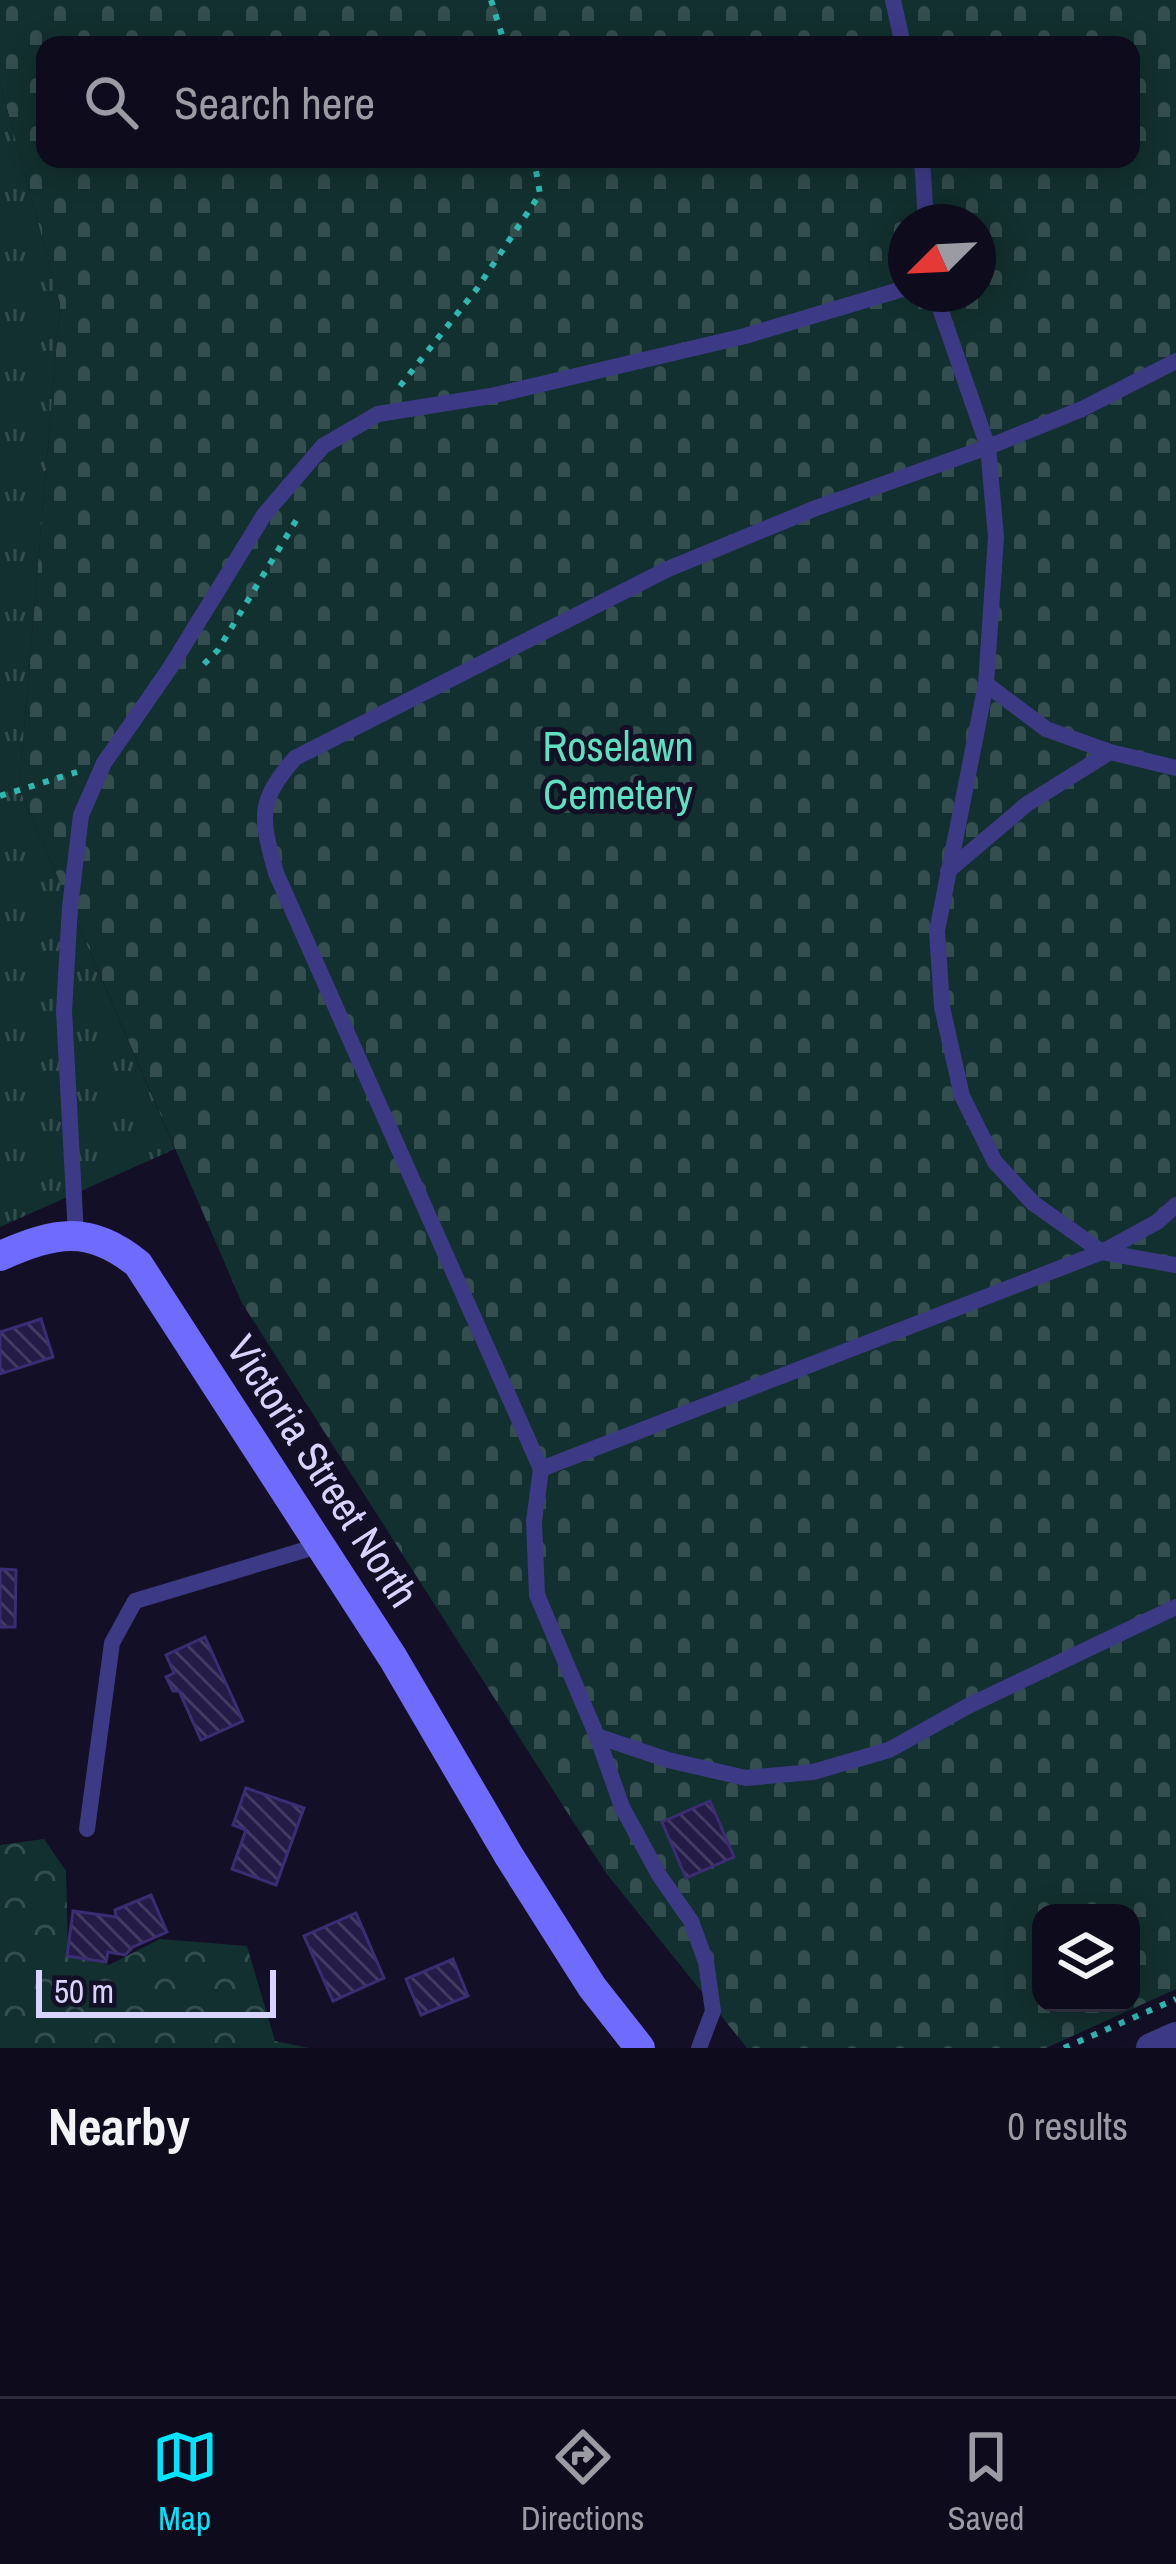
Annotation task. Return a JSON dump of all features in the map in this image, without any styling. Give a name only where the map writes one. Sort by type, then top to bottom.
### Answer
[{"type":"street","points":[[0,1256],[52,1236],[76,1235]]},
{"type":"street","name":"Victoria Street North","points":[[76,1235],[120,1250],[138,1264],[393,1658],[592,1987],[640,2048]]},
{"type":"street","points":[[1151,2048],[1176,2037]]},
{"type":"lane","points":[[893,0],[901,36]]},
{"type":"lane","points":[[923,168],[925,204]]},
{"type":"lane","points":[[76,1235],[64,1011],[82,815],[104,763],[170,668],[264,515],[323,446],[378,414],[491,396],[745,336],[888,293]]},
{"type":"lane","points":[[940,312],[988,447],[996,538],[986,684],[938,931],[942,1007],[962,1096],[995,1162],[1033,1203],[1102,1252],[1176,1264]]},
{"type":"lane","points":[[699,2048],[713,2011],[706,1961],[692,1921],[659,1875],[622,1807],[537,1595],[534,1520],[541,1469],[275,873],[263,823],[271,785],[295,758],[668,569],[1082,409],[1176,361]]},
{"type":"lane","points":[[986,684],[1046,729],[1110,752],[1176,768]]},
{"type":"lane","points":[[948,872],[1027,804],[1110,752]]},
{"type":"lane","points":[[541,1469],[1102,1252],[1157,1222],[1176,1205]]},
{"type":"lane","points":[[87,1829],[112,1643],[135,1601],[321,1545]]},
{"type":"lane","points":[[597,1736],[668,1760],[746,1778],[813,1772],[889,1750],[968,1706],[1176,1607]]},
{"type":"path","points":[[491,0],[503,36]]},
{"type":"path","points":[[1064,2048],[1176,1999]]},
{"type":"green space","name":"Roselawn Cemetery","points":[[0,0],[1176,0],[1176,1989],[1140,2005],[1140,1904],[1032,1904],[1032,2012],[1125,2012],[1046,2048],[747,2048],[606,1873],[242,1303],[19,788],[60,304],[0,83]]},
{"type":"green space","points":[[0,83],[60,304],[19,788],[175,1149],[0,1227]]},
{"type":"green space","points":[[44,1839],[66,1871],[68,1951],[109,1965],[160,1939],[247,1946],[275,2041],[309,2048],[0,2048],[0,1845]]},
{"type":"building","points":[[41,1319],[53,1357],[0,1374],[0,1332]]},
{"type":"building","points":[[0,1569],[16,1570],[15,1627],[0,1627]]},
{"type":"building","points":[[205,1637],[243,1721],[201,1740],[179,1691],[173,1691],[166,1677],[174,1673],[166,1655]]},
{"type":"building","points":[[246,1788],[304,1808],[276,1885],[232,1869],[246,1830],[233,1825]]},
{"type":"building","points":[[710,1801],[734,1857],[686,1878],[662,1822]]},
{"type":"building","points":[[151,1895],[167,1932],[125,1955],[108,1952],[106,1962],[67,1956],[73,1911],[116,1917],[115,1910]]},
{"type":"building","points":[[356,1913],[384,1978],[333,2001],[304,1936]]},
{"type":"building","points":[[453,1959],[468,1996],[421,2015],[406,1979]]}]
